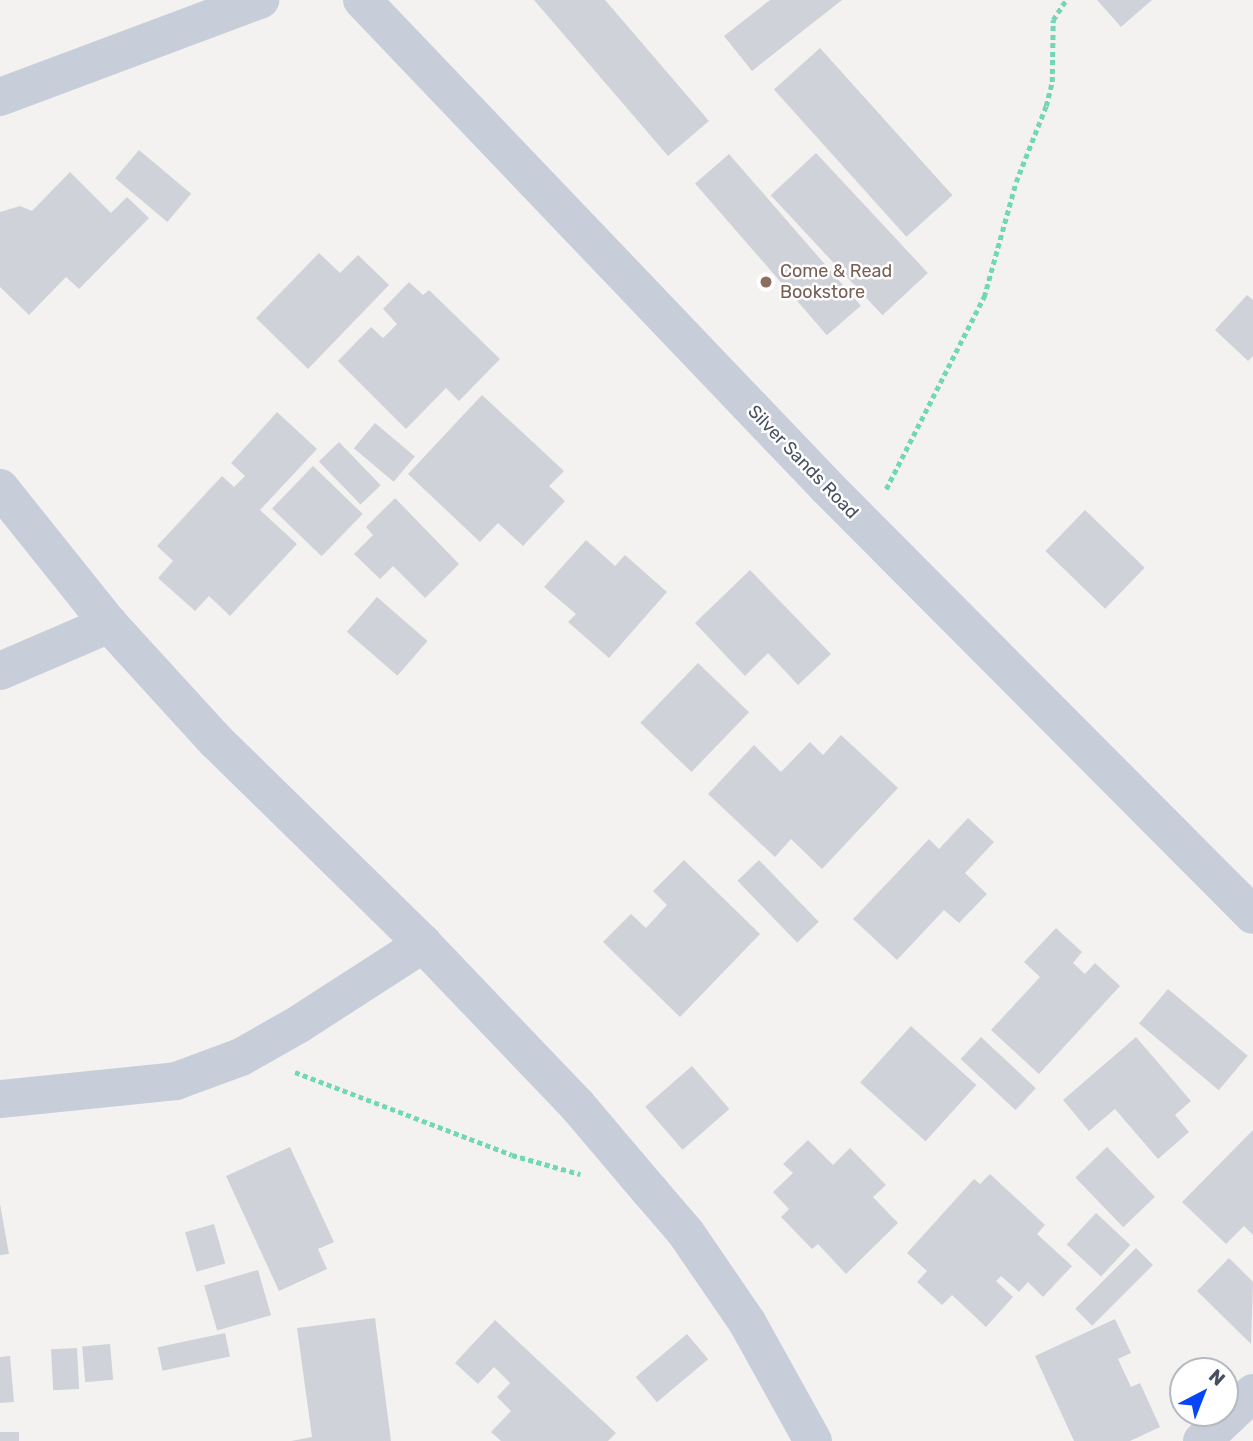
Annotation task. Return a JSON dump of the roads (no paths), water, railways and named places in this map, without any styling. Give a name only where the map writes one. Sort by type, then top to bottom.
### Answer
[{"type":"street","points":[[0,97],[260,0]]},
{"type":"street","name":"Silver Sands Road","points":[[362,0],[866,527],[1253,915]]},
{"type":"street","points":[[0,488],[109,624],[216,741],[423,944],[577,1105],[685,1233],[747,1322],[813,1441]]},
{"type":"street","points":[[0,671],[109,624]]},
{"type":"street","points":[[0,1099],[176,1082],[241,1057],[299,1024],[423,944]]},
{"type":"street","points":[[1202,1441],[1253,1393]]},
{"type":"place","name":"Come & Read Bookstore","points":[[766,282]]}]
